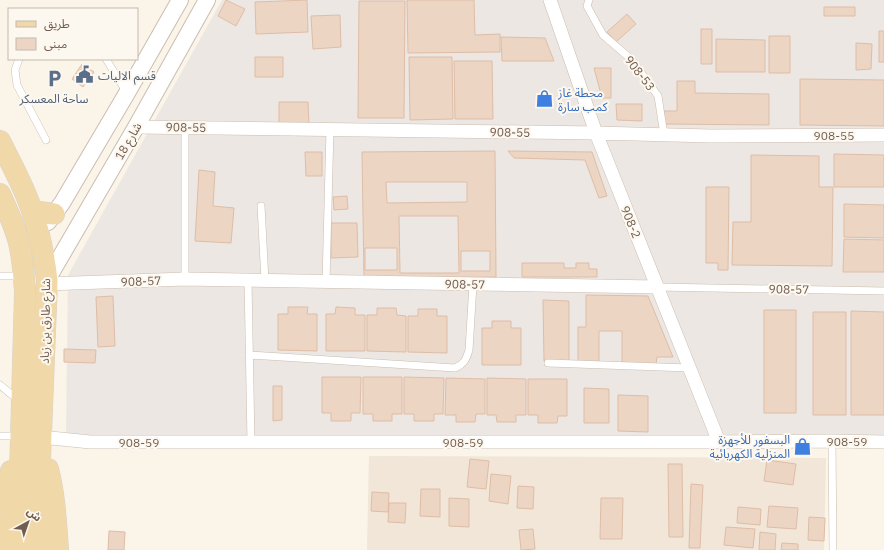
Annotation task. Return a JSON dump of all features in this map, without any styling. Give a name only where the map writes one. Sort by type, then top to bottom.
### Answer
[{"type":"main road","name":"شارع طارق بن زياد","points":[[0,140],[32,210],[39,232],[47,282],[31,438],[29,510]]},
{"type":"main road","name":"شارع طارق بن زياد","points":[[0,194],[15,228],[22,258],[25,292],[22,404],[31,438]]},
{"type":"main road","points":[[32,210],[54,214]]},
{"type":"main road","points":[[1,550],[3,509],[10,474],[31,438]]},
{"type":"main road","points":[[31,438],[51,481],[56,510],[58,550]]},
{"type":"main road","points":[[20,550],[29,510]]},
{"type":"main road","points":[[29,510],[40,550]]},
{"type":"street","name":"شارع 18","points":[[39,232],[54,214],[180,0]]},
{"type":"street","name":"شارع 18","points":[[47,282],[207,0]]},
{"type":"street","name":"908-2","points":[[550,0],[596,133],[719,442]]},
{"type":"street","points":[[130,87],[155,93]]},
{"type":"street","name":"908-55","points":[[136,127],[596,133],[710,136],[884,135]]},
{"type":"street","name":"908-57","points":[[47,282],[185,279],[657,287]]},
{"type":"street","name":"908-59","points":[[31,438],[90,442],[884,442]]},
{"type":"lane","name":"908-53","points":[[589,0],[587,6],[603,35],[632,60],[658,96],[664,135]]},
{"type":"lane","points":[[19,60],[15,70],[18,85],[46,140]]},
{"type":"lane","points":[[107,60],[130,87]]},
{"type":"lane","points":[[185,127],[185,279]]},
{"type":"lane","points":[[326,282],[330,129]]},
{"type":"lane","points":[[261,206],[265,281]]},
{"type":"lane","points":[[0,276],[24,276]]},
{"type":"lane","points":[[248,280],[251,442]]},
{"type":"lane","points":[[249,355],[455,368],[464,362],[467,358],[469,350],[473,284]]},
{"type":"lane","name":"908-57","points":[[657,287],[884,291]]},
{"type":"lane","points":[[548,363],[689,368]]},
{"type":"lane","points":[[0,385],[22,404]]},
{"type":"lane","points":[[0,436],[31,438]]},
{"type":"lane","points":[[832,441],[833,550]]},
{"type":"shaded area","points":[[222,0],[884,0],[884,436],[66,435],[68,275]]},
{"type":"shaded area","points":[[369,456],[826,458],[824,550],[367,550]]},
{"type":"building","points":[[226,0],[245,9],[236,26],[218,16]]},
{"type":"building","points":[[307,0],[308,32],[256,34],[255,2]]},
{"type":"building","points":[[407,0],[474,0],[475,35],[500,34],[500,52],[408,53]]},
{"type":"building","points":[[359,1],[405,1],[404,118],[358,118]]},
{"type":"building","points":[[824,7],[855,7],[855,16],[824,16]]},
{"type":"building","points":[[627,14],[636,24],[616,42],[607,32]]},
{"type":"building","points":[[340,15],[341,47],[313,49],[311,16]]},
{"type":"building","points":[[701,29],[712,29],[712,64],[701,64]]},
{"type":"building","points":[[879,31],[884,31],[884,62],[879,62]]},
{"type":"building","points":[[769,36],[790,36],[790,73],[769,73]]},
{"type":"building","points":[[501,37],[545,38],[554,61],[502,61]]},
{"type":"building","points":[[716,39],[765,40],[765,72],[716,72]]},
{"type":"building","points":[[856,43],[872,44],[871,69],[856,70]]},
{"type":"building","points":[[255,57],[283,57],[283,77],[255,77]]},
{"type":"building","points":[[409,57],[452,57],[453,119],[410,120]]},
{"type":"building","points":[[454,61],[492,61],[493,119],[455,119]]},
{"type":"building","points":[[82,64],[94,72],[83,87],[72,79]]},
{"type":"building","points":[[594,68],[611,68],[611,98],[602,98]]},
{"type":"building","points":[[800,79],[884,80],[884,126],[800,125]]},
{"type":"building","points":[[677,81],[695,81],[695,93],[769,94],[769,125],[664,124],[664,111],[677,111]]},
{"type":"building","points":[[279,102],[308,102],[309,123],[279,124]]},
{"type":"building","points":[[616,104],[642,104],[642,121],[617,120]]},
{"type":"building","points":[[495,151],[496,277],[364,278],[362,152]],"holes":[[[386,182],[467,182],[467,202],[387,203]]]},
{"type":"building","points":[[508,151],[592,152],[607,196],[599,198],[585,160],[514,158]]},
{"type":"building","points":[[305,152],[322,152],[322,176],[306,176]]},
{"type":"building","points":[[834,154],[884,155],[884,187],[834,187]]},
{"type":"building","points":[[751,155],[819,156],[819,187],[833,187],[832,266],[732,265],[733,222],[751,222]]},
{"type":"building","points":[[199,170],[215,172],[213,206],[234,208],[231,243],[195,241]]},
{"type":"building","points":[[706,187],[729,187],[728,270],[718,270],[718,263],[706,263]]},
{"type":"building","points":[[347,196],[348,209],[334,210],[333,197]]},
{"type":"building","points":[[844,204],[884,205],[884,238],[844,237]]},
{"type":"building","points":[[399,216],[458,216],[459,273],[400,273]]},
{"type":"building","points":[[331,223],[357,223],[358,257],[331,258]]},
{"type":"building","points":[[844,239],[884,240],[884,272],[843,272]]},
{"type":"building","points":[[365,248],[397,248],[397,270],[365,270]]},
{"type":"building","points":[[461,251],[490,251],[490,271],[461,271]]},
{"type":"building","points":[[522,263],[564,263],[564,268],[576,268],[576,263],[589,263],[589,269],[597,269],[597,277],[522,277]]},
{"type":"building","points":[[586,295],[648,296],[673,357],[657,357],[656,364],[578,363],[578,327],[586,327]]},
{"type":"building","points":[[113,296],[115,346],[98,347],[96,297]]},
{"type":"building","points":[[543,300],[569,301],[569,361],[544,361]]},
{"type":"building","points":[[288,307],[308,307],[307,314],[317,314],[317,351],[278,350],[278,314],[288,314]]},
{"type":"building","points":[[336,307],[355,308],[355,315],[365,315],[365,351],[326,351],[326,314],[335,314]]},
{"type":"building","points":[[377,308],[396,308],[397,315],[406,316],[406,352],[367,351],[367,315],[377,315]]},
{"type":"building","points":[[418,309],[437,309],[437,316],[447,316],[447,353],[408,352],[408,316],[418,316]]},
{"type":"building","points":[[764,310],[796,310],[796,413],[764,413]]},
{"type":"building","points":[[851,311],[884,312],[884,415],[851,415]]},
{"type":"building","points":[[813,312],[846,312],[846,415],[813,415]]},
{"type":"building","points":[[492,321],[511,321],[511,328],[521,328],[521,365],[482,365],[482,328],[492,328]]},
{"type":"building","points":[[599,331],[622,331],[622,363],[599,362]]},
{"type":"building","points":[[64,349],[96,350],[95,363],[64,362]]},
{"type":"building","points":[[322,377],[361,377],[360,413],[351,413],[351,421],[331,421],[331,413],[322,413]]},
{"type":"building","points":[[363,377],[402,377],[402,414],[392,414],[392,421],[373,421],[373,414],[363,414]]},
{"type":"building","points":[[404,377],[444,378],[443,414],[434,414],[434,421],[414,421],[414,414],[404,414]]},
{"type":"building","points":[[446,378],[485,379],[485,414],[476,414],[475,422],[456,422],[456,415],[445,415]]},
{"type":"building","points":[[487,378],[526,379],[526,415],[516,415],[516,422],[497,422],[496,415],[487,415]]},
{"type":"building","points":[[528,379],[567,379],[567,416],[558,416],[557,423],[538,423],[538,415],[528,415]]},
{"type":"building","points":[[273,386],[282,386],[282,420],[273,421]]},
{"type":"building","points":[[584,388],[609,389],[609,423],[584,423]]},
{"type":"building","points":[[618,395],[648,396],[648,432],[618,431]]},
{"type":"building","points":[[470,459],[489,461],[486,489],[467,487]]},
{"type":"building","points":[[767,460],[796,464],[793,485],[764,481]]},
{"type":"building","points":[[668,464],[682,464],[683,537],[669,537]]},
{"type":"building","points":[[491,474],[511,476],[508,504],[489,501]]},
{"type":"building","points":[[691,484],[703,485],[700,548],[689,548]]},
{"type":"building","points":[[518,486],[534,487],[533,509],[517,508]]},
{"type":"building","points":[[421,489],[440,489],[440,517],[420,516]]},
{"type":"building","points":[[372,492],[389,493],[388,512],[371,511]]},
{"type":"building","points":[[449,498],[469,499],[469,527],[449,526]]},
{"type":"building","points":[[601,498],[623,498],[622,539],[600,539]]},
{"type":"building","points":[[389,503],[406,503],[405,523],[388,522]]},
{"type":"building","points":[[769,506],[798,508],[796,529],[767,527]]},
{"type":"building","points":[[738,507],[761,509],[760,525],[737,523]]},
{"type":"building","points":[[809,517],[825,518],[824,541],[808,540]]},
{"type":"building","points":[[726,527],[755,529],[753,548],[724,545]]},
{"type":"building","points":[[533,529],[535,549],[521,550],[519,530]]},
{"type":"building","points":[[109,531],[125,532],[124,550],[108,550]]},
{"type":"building","points":[[760,532],[776,534],[775,550],[759,550]]},
{"type":"building","points":[[782,543],[798,544],[798,550],[781,550]]},
{"type":"place","name":"قسم الاليات","points":[[85,75]]},
{"type":"place","name":"ساحة المعسكر","points":[[54,79]]},
{"type":"place","name":"محطة غاز كمب سارة","points":[[545,99]]},
{"type":"place","name":"البسفور للأجهزة المنزلية الكهربائية","points":[[803,446]]}]
